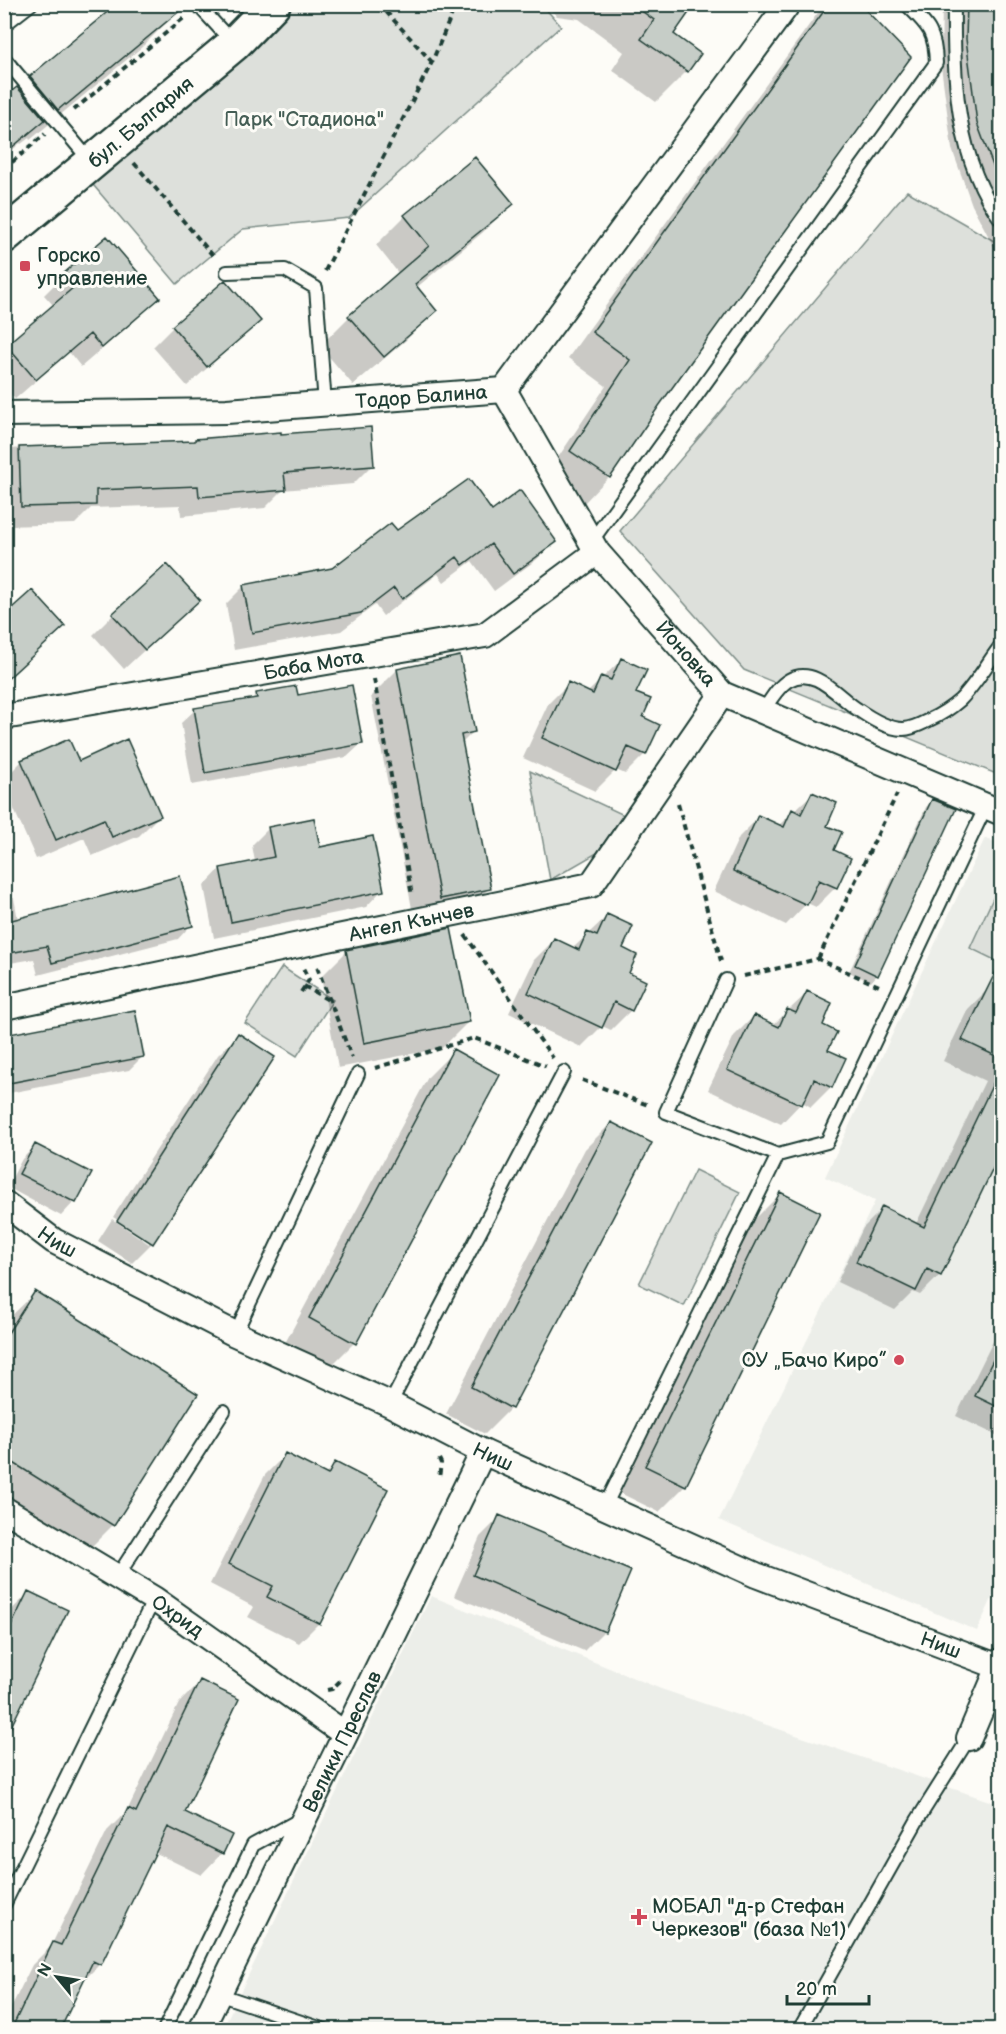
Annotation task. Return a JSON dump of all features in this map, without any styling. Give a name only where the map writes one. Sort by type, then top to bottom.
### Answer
[{"type":"main road","name":"бул. България","points":[[4,236],[234,44],[273,4]]},
{"type":"street","name":"Тодор Балина","points":[[4,414],[227,411],[504,390],[788,4]]},
{"type":"street","name":"Йоновка","points":[[504,390],[594,547],[722,694],[994,810]]},
{"type":"street","name":"Баба Мота","points":[[4,717],[485,635],[594,547]]},
{"type":"street","name":"Ангел Кънчев","points":[[4,1007],[591,885],[722,694]]},
{"type":"street","name":"Ниш","points":[[4,1203],[54,1241],[235,1334],[390,1404],[483,1452],[756,1575],[1001,1665]]},
{"type":"street","name":"Велики Преслав","points":[[201,2030],[483,1452]]},
{"type":"street","name":"Охрид","points":[[4,1509],[154,1599],[345,1734]]},
{"type":"street","points":[[969,1738],[1001,1665]]},
{"type":"lane","points":[[4,25],[31,4]]},
{"type":"lane","points":[[594,547],[936,63],[935,43],[926,24],[906,4]]},
{"type":"lane","points":[[954,4],[955,64],[963,133],[971,163],[989,205],[1002,221]]},
{"type":"lane","points":[[198,5],[234,44]]},
{"type":"lane","points":[[4,58],[59,123],[105,154]]},
{"type":"lane","points":[[227,272],[285,270],[316,288],[325,404]]},
{"type":"lane","points":[[763,711],[788,681],[792,678],[808,677],[830,686],[855,709],[876,721],[894,728],[912,728],[934,718],[960,699],[1002,644]]},
{"type":"lane","points":[[726,980],[666,1112],[778,1155],[827,1142],[897,995],[994,810]]},
{"type":"lane","points":[[390,1404],[564,1072]]},
{"type":"lane","points":[[235,1334],[358,1074]]},
{"type":"lane","points":[[605,1506],[778,1155]]},
{"type":"lane","points":[[117,1577],[224,1411]]},
{"type":"lane","points":[[4,1905],[154,1599]]},
{"type":"lane","points":[[799,2030],[918,1819],[969,1738]]},
{"type":"lane","points":[[164,2030],[253,1845],[303,1818]]},
{"type":"lane","points":[[218,1994],[325,2030]]},
{"type":"path","points":[[379,4],[432,62]]},
{"type":"path","points":[[316,288],[432,62],[456,4]]},
{"type":"path","points":[[4,169],[198,5]]},
{"type":"path","points":[[105,154],[227,272]]},
{"type":"path","points":[[370,655],[417,921]]},
{"type":"path","points":[[669,771],[726,980],[818,959],[897,995]]},
{"type":"path","points":[[818,959],[907,773]]},
{"type":"path","points":[[450,914],[564,1072]]},
{"type":"path","points":[[308,943],[358,1074],[474,1038],[666,1112]]},
{"type":"path","points":[[304,986],[330,1001]]},
{"type":"path","points":[[435,1486],[441,1476],[441,1463],[436,1453]]},
{"type":"path","points":[[324,1690],[332,1689],[344,1679]]},
{"type":"shaded area","name":"ОУ „Бачо Киро”","points":[[985,838],[1002,845],[1001,1579],[977,1631],[719,1520],[875,1201],[825,1177]]},
{"type":"shaded area","name":"МОБАЛ \"д-р Стефан Черкезов\" (база №1)","points":[[431,1596],[661,1689],[1001,1805],[1001,2029],[222,2030]]},
{"type":"green space","name":"Парк \"Стадиона\"","points":[[273,5],[542,5],[561,26],[349,218],[243,229],[177,284],[83,173]]},
{"type":"green space","points":[[907,191],[1001,245],[1001,776],[744,670],[620,531]]},
{"type":"green space","points":[[530,771],[624,815],[597,853],[550,880]]},
{"type":"green space","points":[[1001,881],[1001,963],[970,948]]},
{"type":"green space","points":[[282,967],[333,1000],[297,1056],[245,1023]]},
{"type":"green space","points":[[695,1170],[740,1192],[684,1306],[639,1284]]},
{"type":"building","points":[[117,4],[188,4],[58,110],[30,76]]},
{"type":"building","points":[[632,4],[695,4],[674,34],[701,54],[688,72],[641,39],[654,20]]},
{"type":"building","points":[[829,4],[860,4],[911,57],[659,406],[610,478],[570,451],[630,360],[592,332]]},
{"type":"building","points":[[967,4],[1002,4],[1002,182],[999,182],[977,123],[966,39]]},
{"type":"building","points":[[17,87],[45,120],[4,154],[4,97]]},
{"type":"building","points":[[475,157],[514,204],[415,284],[437,311],[384,357],[348,316],[429,246],[404,215]]},
{"type":"building","points":[[107,236],[160,298],[102,348],[90,334],[36,380],[6,345],[74,287],[63,274]]},
{"type":"building","points":[[225,280],[261,321],[207,367],[172,326]]},
{"type":"building","points":[[371,427],[374,466],[284,473],[286,490],[199,497],[198,486],[96,490],[96,505],[21,507],[19,447],[195,441],[195,439],[281,432],[281,434]]},
{"type":"building","points":[[469,479],[492,511],[520,490],[557,542],[513,574],[491,544],[463,565],[457,557],[402,599],[394,588],[361,613],[252,633],[243,585],[332,568],[391,523],[397,530]]},
{"type":"building","points":[[167,564],[200,600],[145,650],[112,614]]},
{"type":"building","points":[[32,590],[65,626],[4,682],[4,615]]},
{"type":"building","points":[[460,656],[475,732],[461,735],[491,889],[440,899],[397,669]]},
{"type":"building","points":[[621,658],[647,670],[636,693],[651,699],[643,717],[660,725],[646,755],[628,747],[616,772],[542,738],[568,682],[593,694],[601,676],[611,680]]},
{"type":"building","points":[[352,685],[363,744],[205,773],[194,708],[257,698],[256,693],[296,686],[298,695]]},
{"type":"building","points":[[69,739],[79,761],[127,739],[161,816],[112,837],[104,819],[56,840],[21,760]]},
{"type":"building","points":[[812,792],[837,803],[827,826],[842,832],[834,850],[851,858],[837,888],[819,880],[807,905],[733,871],[758,815],[784,827],[792,809],[801,814]]},
{"type":"building","points":[[932,799],[956,809],[878,976],[855,965]]},
{"type":"building","points":[[314,818],[320,847],[373,836],[384,891],[231,922],[220,868],[274,857],[268,827]]},
{"type":"building","points":[[180,876],[193,926],[52,963],[47,946],[4,954],[4,922]]},
{"type":"building","points":[[607,914],[633,926],[623,948],[637,955],[629,973],[646,981],[632,1011],[614,1002],[602,1028],[528,993],[554,938],[579,950],[587,932],[597,936]]},
{"type":"building","points":[[451,928],[470,1022],[364,1043],[346,950]]},
{"type":"building","points":[[1002,959],[1002,1059],[962,1040]]},
{"type":"building","points":[[807,991],[832,1003],[823,1025],[837,1032],[828,1050],[846,1058],[832,1088],[814,1079],[802,1105],[727,1070],[754,1015],[779,1027],[787,1009],[796,1013]]},
{"type":"building","points":[[135,1010],[144,1057],[4,1084],[4,1035]]},
{"type":"building","points":[[238,1033],[275,1057],[153,1244],[117,1221]]},
{"type":"building","points":[[453,1049],[500,1075],[356,1344],[309,1318]]},
{"type":"building","points":[[1002,1065],[1002,1150],[941,1276],[927,1269],[916,1291],[856,1262],[882,1206],[924,1227]]},
{"type":"building","points":[[611,1122],[652,1143],[512,1409],[471,1387]]},
{"type":"building","points":[[35,1144],[92,1173],[76,1203],[19,1174]]},
{"type":"building","points":[[780,1192],[820,1212],[686,1486],[645,1466]]},
{"type":"building","points":[[35,1291],[198,1394],[114,1526],[4,1457],[4,1339]]},
{"type":"building","points":[[1002,1342],[1002,1409],[975,1396]]},
{"type":"building","points":[[285,1453],[328,1475],[335,1462],[388,1489],[320,1624],[267,1597],[273,1586],[229,1564]]},
{"type":"building","points":[[499,1515],[631,1571],[605,1632],[473,1575]]},
{"type":"building","points":[[28,1591],[68,1610],[4,1741],[4,1641]]},
{"type":"building","points":[[200,1680],[239,1699],[185,1812],[232,1835],[223,1854],[168,1827],[101,1965],[93,1961],[60,2030],[11,2030],[53,1942],[61,1945],[128,1808],[136,1812]]},
{"type":"place","name":"Горско управление","points":[[25,266]]},
{"type":"place","name":"ОУ „Бачо Киро”","points":[[899,1360]]},
{"type":"place","name":"МОБАЛ \"д-р Стефан Черкезов\" (база №1)","points":[[639,1917]]}]
